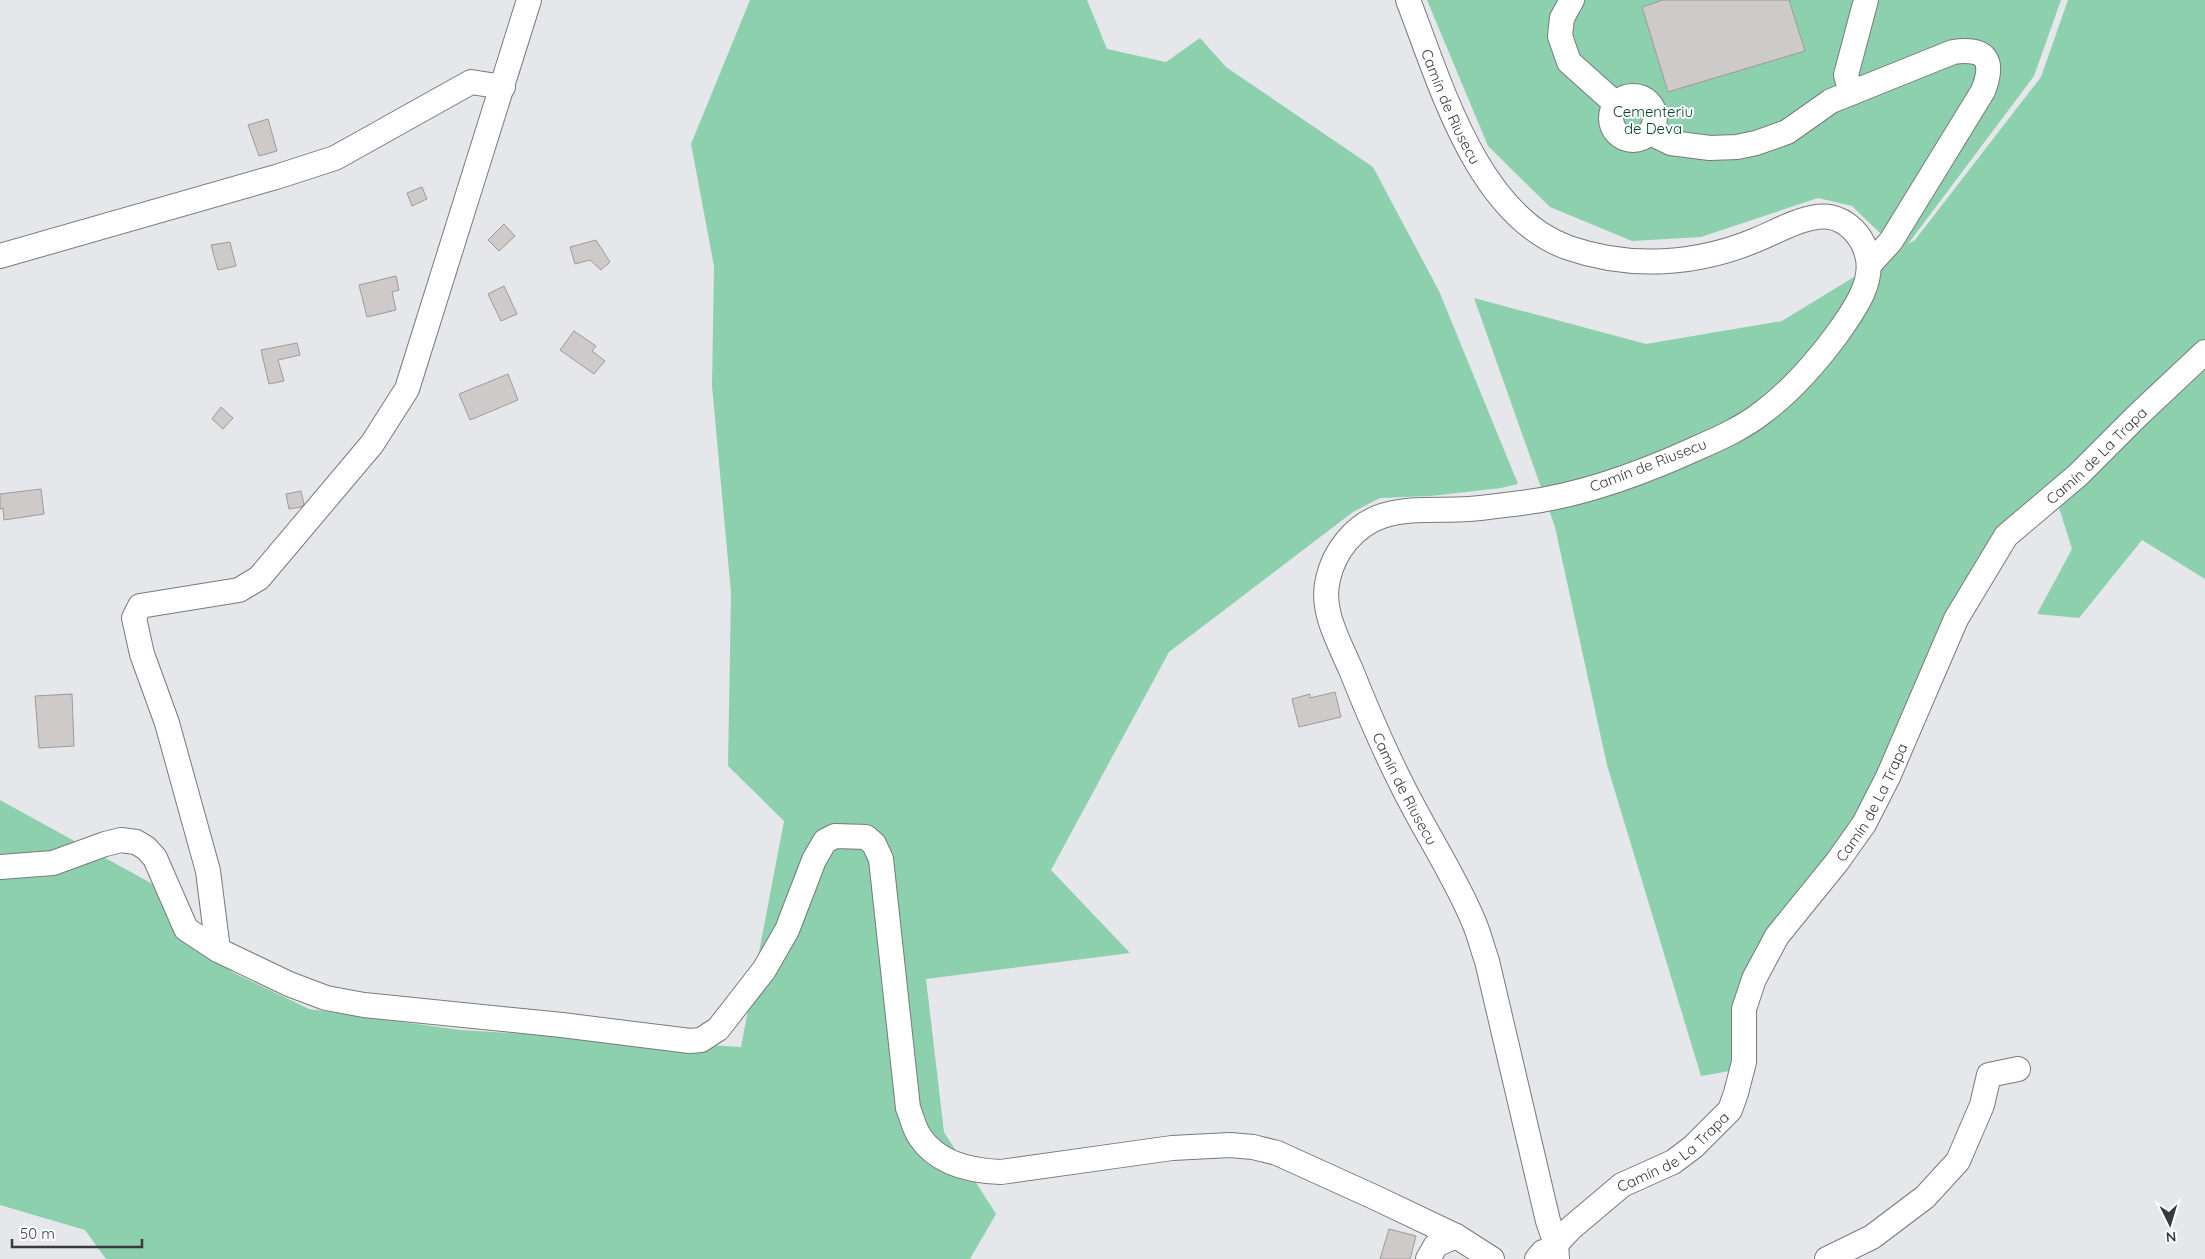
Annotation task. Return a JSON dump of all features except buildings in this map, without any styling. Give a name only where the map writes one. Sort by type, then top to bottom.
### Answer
[{"type":"street","points":[[218,950],[208,871],[167,723],[142,654],[134,618],[140,606],[238,590],[259,578],[372,444],[407,389],[529,0]]},
{"type":"street","name":"Camín de Riusecu","points":[[1408,0],[1454,117],[1473,158],[1496,192],[1530,226],[1563,246],[1598,256],[1642,263],[1675,261],[1705,256],[1750,243],[1800,221],[1830,217],[1852,227],[1864,245],[1870,264],[1867,280],[1860,298],[1844,325],[1819,358],[1795,385],[1760,414],[1722,437],[1671,460],[1600,486],[1535,501],[1469,509],[1412,511],[1381,516],[1352,533],[1336,556],[1327,580],[1326,599],[1331,621],[1364,702],[1402,786],[1474,922],[1487,961],[1548,1221],[1547,1255]]},
{"type":"street","points":[[1572,0],[1562,18],[1560,36],[1569,62],[1616,104]]},
{"type":"street","points":[[1851,93],[1846,75],[1866,0]]},
{"type":"street","points":[[1650,133],[1671,143],[1710,148],[1737,147],[1756,143],[1787,132],[1831,101],[1953,52],[1968,50],[1980,54],[1989,64],[1989,76],[1983,91],[1890,241],[1870,264]]},
{"type":"street","points":[[0,256],[276,178],[334,158],[471,82],[503,86]]},
{"type":"street","points":[[1628,96],[1648,101],[1655,113],[1654,127],[1650,133],[1637,140],[1629,140],[1616,132],[1611,118],[1616,104],[1628,96]]},
{"type":"street","name":"Camín de La Trapa","points":[[1547,1255],[1571,1228],[1622,1186],[1674,1162],[1693,1148],[1730,1110],[1744,1062],[1744,1009],[1754,979],[1777,936],[1837,862],[1864,824],[1888,777],[1956,619],[2006,536],[2078,475],[2205,352]]},
{"type":"street","points":[[0,867],[53,863],[105,844],[121,840],[136,842],[146,848],[155,858],[186,929],[218,950],[290,984],[326,998],[364,1005],[562,1025],[690,1041],[701,1040],[718,1029],[764,970],[787,930],[814,860],[826,841],[835,836],[866,837],[874,844],[881,859],[908,1108],[919,1137],[936,1154],[955,1164],[980,1171],[1001,1172],[1172,1148],[1230,1145],[1253,1147],[1277,1153],[1456,1236],[1492,1259]]},
{"type":"street","points":[[1827,1259],[1872,1237],[1925,1196],[1958,1161],[1982,1105],[1988,1075],[2018,1069]]},
{"type":"street","points":[[1428,1259],[1436,1245],[1456,1236]]},
{"type":"street","points":[[1448,1259],[1456,1249],[1456,1236]]},
{"type":"green space","points":[[750,0],[1087,0],[1107,49],[1166,62],[1200,38],[1226,67],[1373,167],[1439,291],[1518,484],[1501,488],[1431,496],[1380,498],[1353,512],[1169,652],[1051,870],[1130,953],[926,979],[944,1132],[996,1214],[970,1259],[106,1259],[85,1230],[0,1205],[0,800],[167,892],[232,972],[309,1009],[460,1030],[741,1047],[784,821],[728,766],[731,593],[712,386],[714,266],[691,144]]},
{"type":"green space","name":"Cementeriu de Deva","points":[[1427,0],[2061,0],[2034,76],[1908,244],[1915,240],[2041,77],[2068,0],[2205,0],[2205,579],[2142,540],[2079,618],[2037,614],[2072,549],[2056,498],[2003,534],[1867,809],[1772,935],[1730,1071],[1701,1076],[1607,765],[1555,527],[1474,298],[1646,344],[1782,321],[1903,247],[1879,232],[1852,206],[1818,198],[1701,237],[1632,241],[1550,207],[1488,146]]}]
